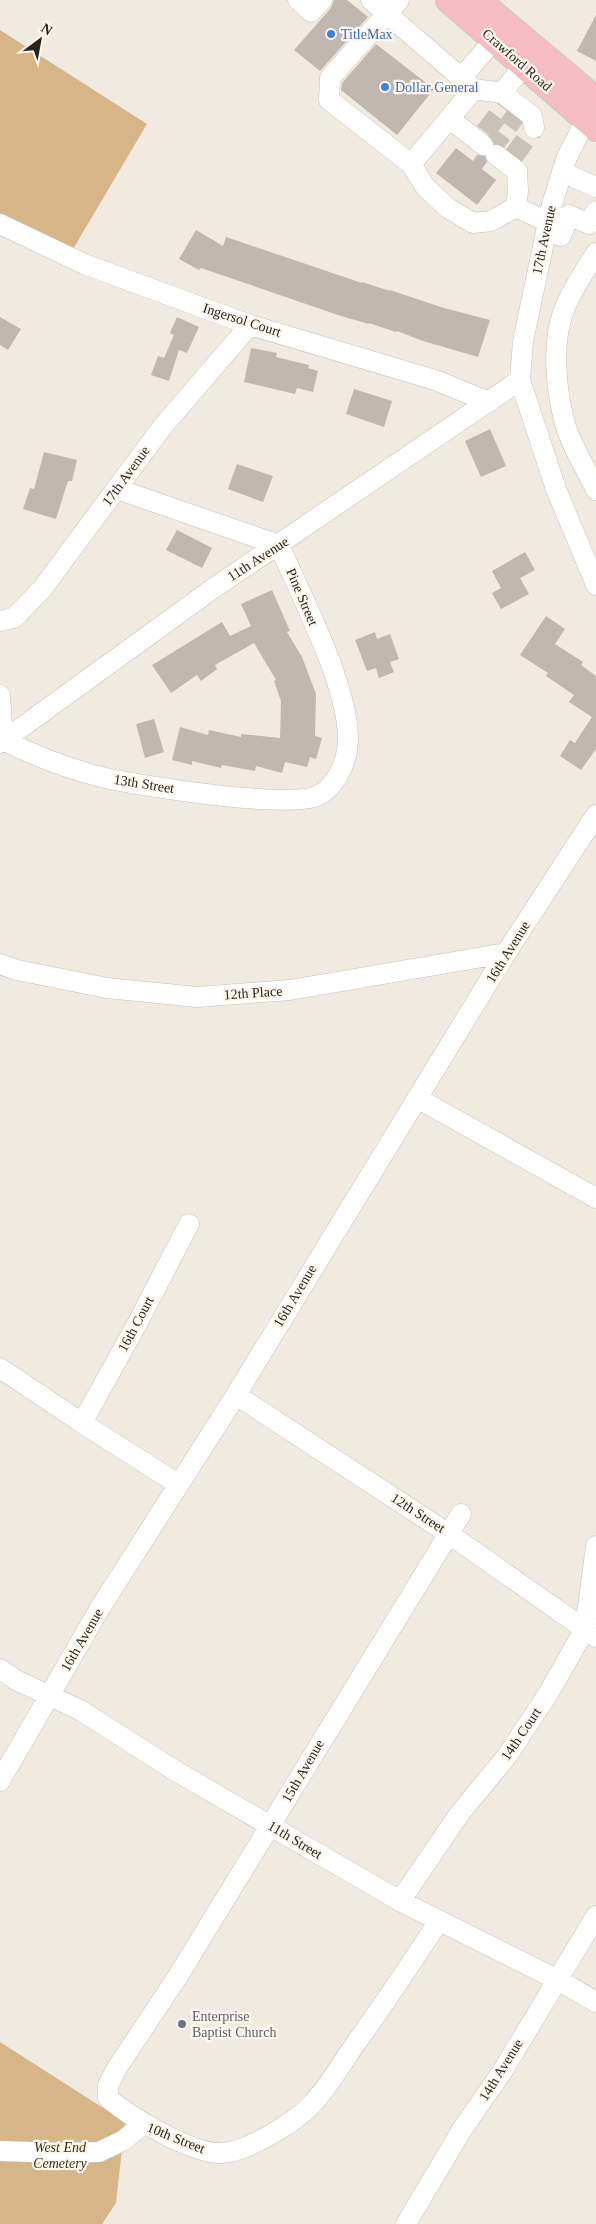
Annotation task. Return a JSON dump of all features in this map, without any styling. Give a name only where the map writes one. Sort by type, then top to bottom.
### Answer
[{"type":"main road","name":"Crawford Road","points":[[449,0],[524,65],[594,114]]},
{"type":"main road","name":"Crawford Road","points":[[477,0],[594,114]]},
{"type":"street","points":[[298,0],[311,12],[322,0]]},
{"type":"street","points":[[371,0],[392,7],[467,83],[532,116],[534,128]]},
{"type":"street","points":[[392,7],[330,78],[329,100],[411,164],[426,188],[448,208],[473,222],[491,221],[516,207]]},
{"type":"street","points":[[411,164],[449,118],[467,83],[494,40]]},
{"type":"street","points":[[511,104],[524,65]]},
{"type":"street","name":"17th Avenue","points":[[520,380],[524,340],[547,226],[562,172],[567,157],[594,114]]},
{"type":"street","points":[[449,118],[494,149],[517,172],[518,191],[516,207]]},
{"type":"street","points":[[562,172],[596,187]]},
{"type":"street","points":[[516,207],[561,236],[569,215],[594,221]]},
{"type":"street","name":"Ingersol Court","points":[[0,224],[84,264],[250,325],[434,380],[489,402]]},
{"type":"street","points":[[596,253],[574,288],[564,311],[558,337],[557,376],[566,425],[596,490]]},
{"type":"street","name":"17th Avenue","points":[[0,621],[14,618],[34,600],[163,426],[250,325]]},
{"type":"street","points":[[520,380],[556,488],[596,585]]},
{"type":"street","name":"11th Avenue","points":[[2,742],[211,590],[280,545],[520,380]]},
{"type":"street","points":[[117,489],[280,545]]},
{"type":"street","name":"Pine Street","points":[[280,545],[331,664],[347,717],[347,752],[342,769],[332,784]]},
{"type":"street","points":[[0,695],[2,742]]},
{"type":"street","name":"13th Street","points":[[2,742],[34,756],[102,777],[192,792],[294,800],[319,795],[332,784]]},
{"type":"street","name":"16th Avenue","points":[[0,1781],[100,1608],[236,1394],[506,953],[596,815]]},
{"type":"street","name":"12th Place","points":[[0,964],[17,970],[107,988],[198,997],[290,990],[506,953]]},
{"type":"street","points":[[417,1098],[596,1198]]},
{"type":"street","name":"16th Court","points":[[82,1423],[190,1224]]},
{"type":"street","points":[[0,1368],[178,1484]]},
{"type":"street","name":"12th Street","points":[[236,1394],[449,1534],[590,1633]]},
{"type":"street","points":[[449,1534],[461,1514]]},
{"type":"street","name":"15th Avenue","points":[[143,2124],[122,2111],[108,2098],[108,2085],[271,1826],[321,1739],[361,1679],[397,1615],[449,1534]]},
{"type":"street","name":"14th Court","points":[[400,1901],[460,1813],[508,1756],[590,1633],[596,1546]]},
{"type":"street","name":"11th Street","points":[[0,1669],[16,1680],[80,1710],[174,1770],[400,1901],[558,1980],[596,2002]]},
{"type":"street","name":"14th Avenue","points":[[406,2224],[461,2132],[502,2072],[596,1916]]},
{"type":"street","name":"10th Street","points":[[0,2151],[100,2152],[124,2140],[143,2124],[202,2151],[219,2153],[237,2150],[266,2136],[284,2126],[312,2104],[335,2076],[440,1921]]},
{"type":"green space","points":[[0,30],[147,124],[73,249],[0,215]]},
{"type":"green space","name":"West End Cemetery","points":[[0,2042],[125,2122],[116,2203],[102,2224],[0,2224]]},
{"type":"building","name":"TitleMax","points":[[334,0],[347,0],[368,17],[320,71],[294,50],[331,8]]},
{"type":"building","points":[[596,15],[596,61],[577,51]]},
{"type":"building","name":"Dollar General","points":[[376,44],[434,89],[397,135],[341,90],[342,83]]},
{"type":"building","points":[[456,148],[473,161],[477,155],[485,156],[487,162],[482,169],[496,180],[477,205],[436,173]]},
{"type":"building","points":[[196,230],[223,246],[226,237],[362,283],[490,320],[478,357],[423,341],[397,331],[341,316],[201,268],[199,270],[179,259]]},
{"type":"building","points":[[0,317],[21,329],[8,350],[0,345]]},
{"type":"building","points":[[177,317],[199,327],[187,353],[179,350],[169,381],[151,375],[158,356],[164,358],[174,335],[170,333]]},
{"type":"building","points":[[251,348],[277,353],[276,357],[309,365],[308,368],[318,371],[313,392],[297,388],[295,394],[244,382]]},
{"type":"building","points":[[354,389],[392,401],[384,427],[346,414]]},
{"type":"building","points":[[490,429],[506,466],[481,477],[465,441]]},
{"type":"building","points":[[44,452],[77,460],[72,481],[68,481],[56,519],[23,509],[30,488],[34,489]]},
{"type":"building","points":[[237,464],[273,476],[263,502],[228,489]]},
{"type":"building","points":[[177,530],[212,548],[202,568],[166,550]]},
{"type":"building","points":[[525,552],[535,570],[520,578],[529,594],[501,609],[492,593],[501,588],[492,571]]},
{"type":"building","points":[[272,590],[290,631],[287,632],[302,657],[316,694],[315,736],[322,738],[316,759],[310,757],[307,767],[285,762],[282,773],[256,766],[255,771],[222,765],[221,768],[192,761],[192,765],[172,760],[180,727],[208,735],[209,730],[241,737],[241,734],[280,738],[281,701],[274,681],[276,680],[254,643],[215,665],[217,669],[201,681],[197,675],[171,693],[152,665],[222,622],[230,636],[251,626],[241,604]]},
{"type":"building","points":[[546,616],[565,629],[555,644],[583,662],[581,665],[596,676],[596,749],[581,770],[560,756],[570,740],[575,743],[592,717],[569,702],[574,695],[546,676],[548,673],[520,655]]},
{"type":"building","points":[[375,632],[377,639],[390,634],[399,659],[390,662],[394,672],[379,678],[376,668],[367,671],[355,640]]},
{"type":"building","points":[[154,719],[164,752],[145,758],[136,724]]},
{"type":"tunnel","points":[[485,132],[505,106]]},
{"type":"tunnel","points":[[490,150],[517,114]]},
{"type":"tunnel","points":[[513,157],[534,128]]},
{"type":"place","name":"TitleMax","points":[[331,34]]},
{"type":"place","name":"Dollar General","points":[[385,87]]},
{"type":"place","name":"Enterprise Baptist Church","points":[[182,2024]]}]
